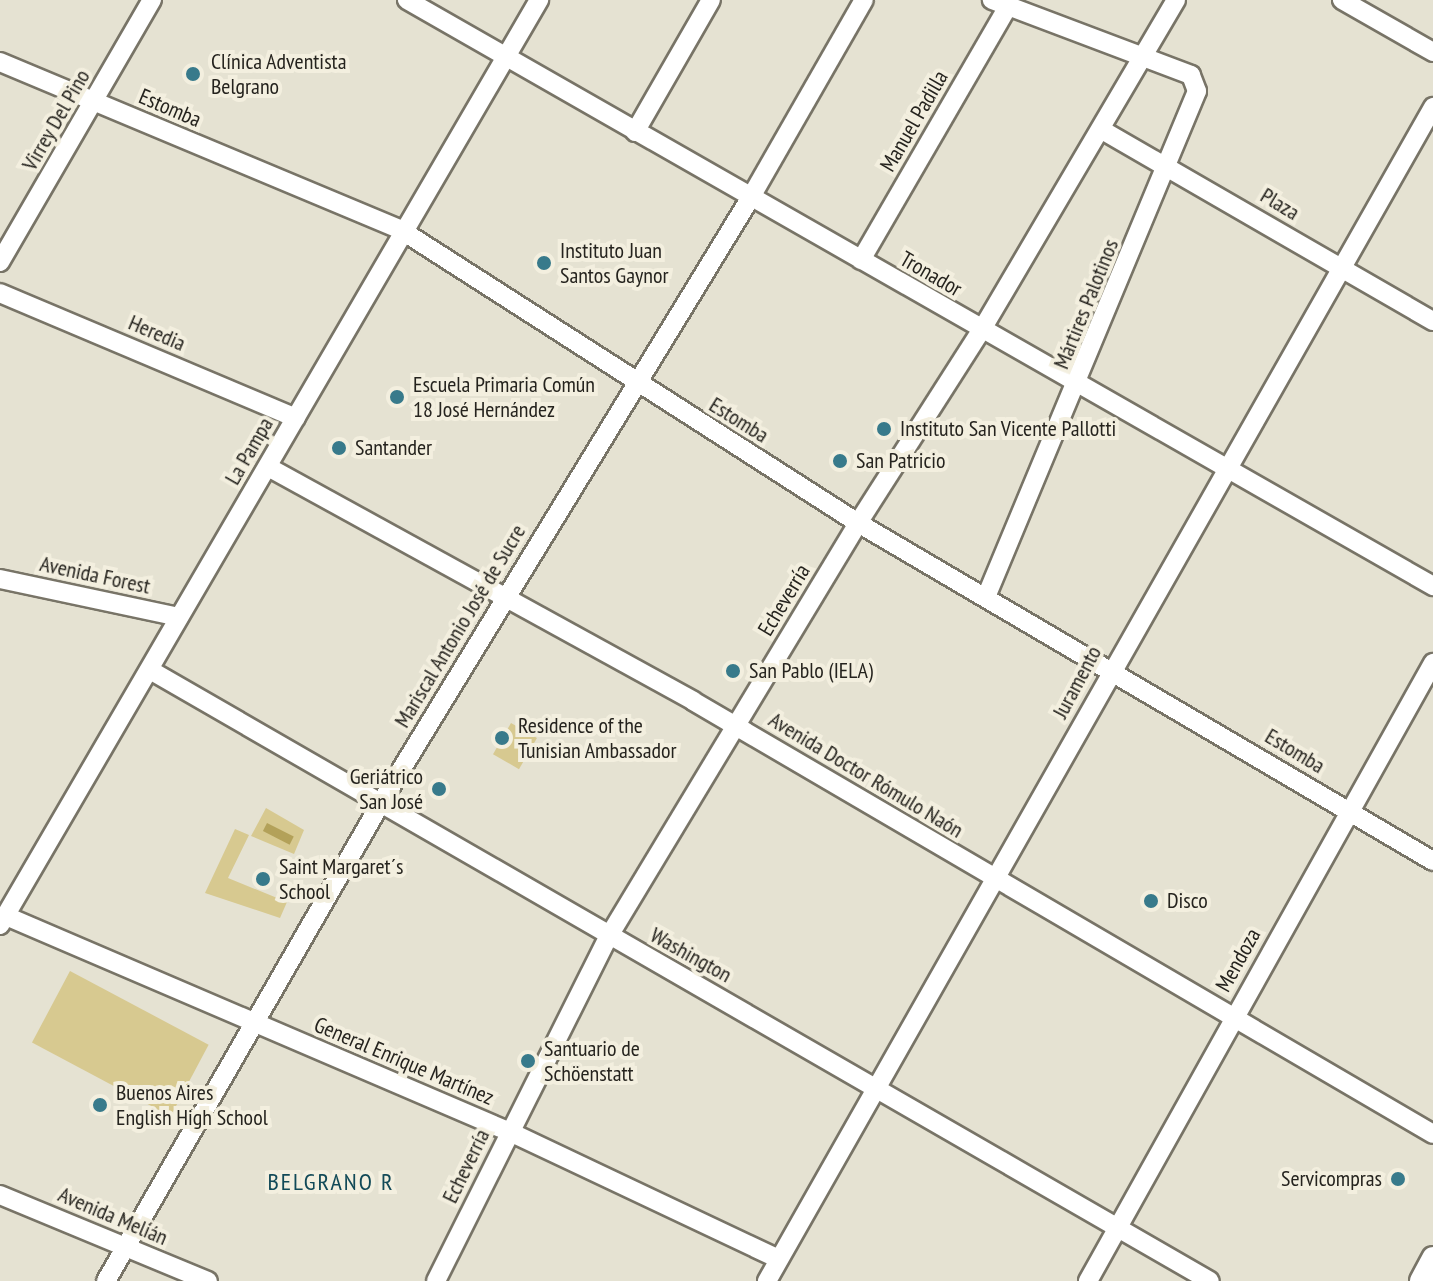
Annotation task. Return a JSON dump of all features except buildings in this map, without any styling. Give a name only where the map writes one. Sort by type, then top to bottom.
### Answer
[{"type":"main road","points":[[1421,1281],[1433,1258]]},
{"type":"street","name":"Virrey Del Pino","points":[[0,262],[152,0]]},
{"type":"street","name":"Tronador","points":[[407,0],[981,331],[1433,586]]},
{"type":"street","name":"La Pampa","points":[[3,920],[268,467],[401,230],[539,0]]},
{"type":"street","points":[[635,132],[711,0]]},
{"type":"street","name":"Mariscal Antonio José de Sucre","points":[[106,1281],[256,1025],[382,801],[751,197],[864,0]]},
{"type":"street","name":"Echeverría","points":[[436,1281],[609,936],[858,523],[981,331],[1176,0]]},
{"type":"street","points":[[1342,0],[1433,52]]},
{"type":"street","points":[[1000,3],[1142,58]]},
{"type":"street","name":"Manuel Padilla","points":[[861,260],[1000,3]]},
{"type":"street","name":"Mártires Palotinos","points":[[986,597],[1079,384],[1197,91],[1195,80],[1142,58]]},
{"type":"street","name":"Estomba","points":[[0,62],[401,230],[858,523],[1433,861]]},
{"type":"street","name":"Juramento","points":[[767,1281],[998,881],[1111,669],[1433,107]]},
{"type":"street","name":"Plaza","points":[[1102,130],[1433,321]]},
{"type":"street","name":"Heredia","points":[[0,293],[296,418]]},
{"type":"street","name":"Avenida Doctor Rómulo Naón","points":[[268,467],[736,726],[1232,1020],[1433,1134]]},
{"type":"street","name":"Avenida Forest","points":[[0,579],[179,617]]},
{"type":"street","name":"Mendoza","points":[[1088,1281],[1433,663]]},
{"type":"street","name":"Washington","points":[[150,670],[1210,1281]]},
{"type":"street","name":"General Enrique Martínez","points":[[3,920],[510,1132],[779,1259]]},
{"type":"street","name":"Avenida Melián","points":[[0,1195],[208,1281]]},
{"type":"shaded area","points":[[511,723],[537,738],[519,769],[493,754]]},
{"type":"shaded area","points":[[266,808],[304,830],[294,854],[251,836]]},
{"type":"shaded area","points":[[267,823],[294,837],[290,845],[263,831]]},
{"type":"shaded area","points":[[235,829],[249,835],[228,878],[287,902],[280,918],[205,893]]},
{"type":"shaded area","points":[[70,971],[209,1045],[171,1116],[32,1043]]},
{"type":"place","name":"Clínica Adventista Belgrano","points":[[193,74]]},
{"type":"place","name":"Instituto Juan Santos Gaynor","points":[[544,263]]},
{"type":"place","name":"Escuela Primaria Común 18 José Hernández","points":[[397,397]]},
{"type":"place","name":"Instituto San Vicente Pallotti","points":[[884,429]]},
{"type":"place","name":"Santander","points":[[339,448]]},
{"type":"place","name":"San Patricio","points":[[840,461]]},
{"type":"place","name":"San Pablo (IELA)","points":[[733,671]]},
{"type":"place","name":"Residence of the Tunisian Ambassador","points":[[502,738]]},
{"type":"place","name":"Geriátrico San José","points":[[439,789]]},
{"type":"place","name":"Saint Margaret´s School","points":[[263,879]]},
{"type":"place","name":"Disco","points":[[1151,901]]},
{"type":"place","name":"Santuario de Schöenstatt","points":[[528,1061]]},
{"type":"place","name":"Buenos Aires English High School","points":[[100,1105]]},
{"type":"place","name":"Servicompras","points":[[1398,1179]]},
{"type":"district","name":"BELGRANO R","points":[[331,1182]]}]
